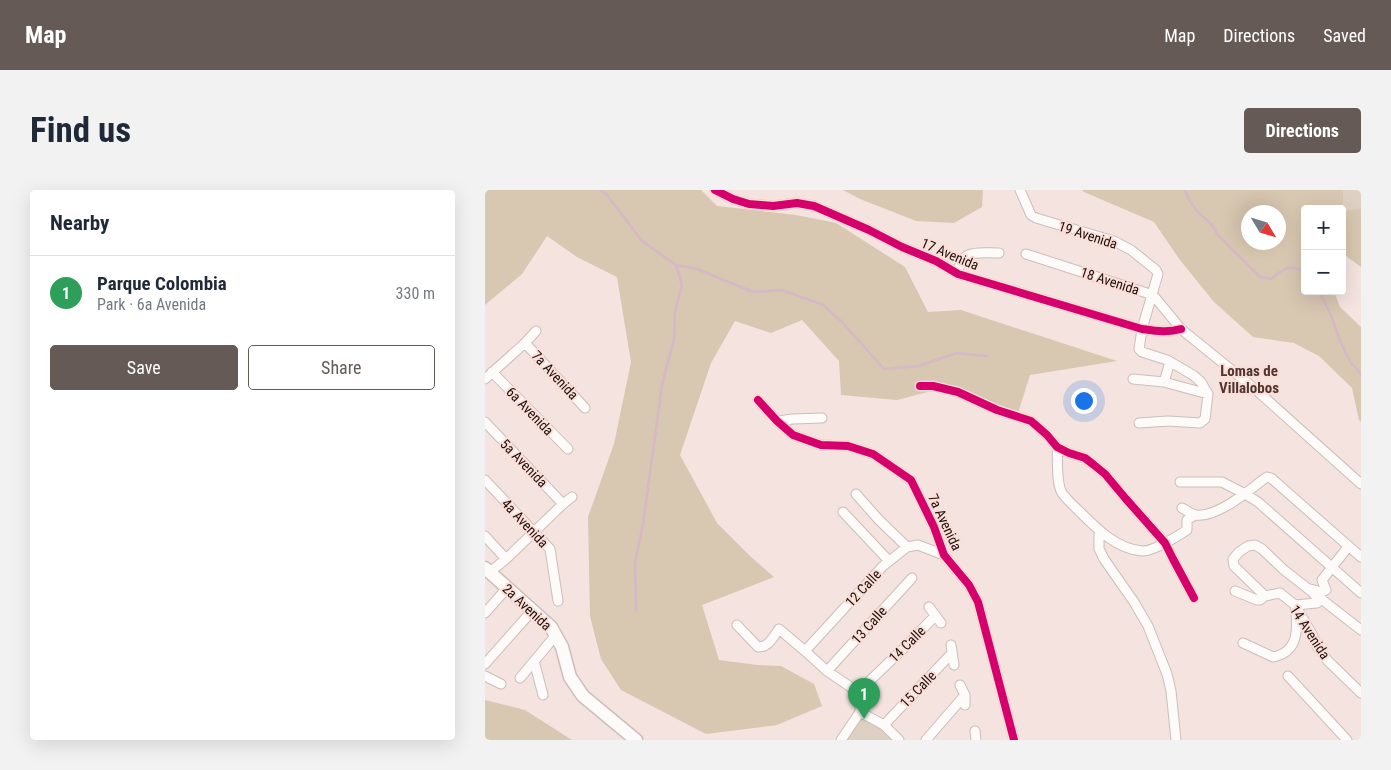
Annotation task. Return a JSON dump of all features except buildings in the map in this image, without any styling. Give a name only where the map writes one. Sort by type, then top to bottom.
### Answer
[{"type":"main road","name":"2a Avenida","points":[[487,570],[546,623],[556,635],[574,684],[591,703],[637,740]]},
{"type":"street","name":"17 Avenida","points":[[715,190],[749,204],[773,206],[797,203],[815,206],[958,274],[1142,329],[1165,332],[1181,329]]},
{"type":"street","name":"19 Avenida","points":[[1020,190],[1031,215],[1036,218],[1114,241],[1131,250],[1158,274],[1153,295]]},
{"type":"street","points":[[958,274],[959,265],[963,258],[968,255],[975,253],[999,253]]},
{"type":"street","name":"18 Avenida","points":[[1026,254],[1153,295],[1181,329],[1255,389],[1361,484]]},
{"type":"street","points":[[1139,423],[1168,421],[1200,423],[1205,419],[1208,394],[1201,382],[1193,375],[1161,357],[1142,352],[1139,349],[1142,329],[1153,295]]},
{"type":"street","points":[[485,379],[536,331]]},
{"type":"street","name":"7a Avenida","points":[[525,343],[585,408]]},
{"type":"street","points":[[1164,382],[1170,362]]},
{"type":"street","name":"6a Avenida","points":[[492,372],[568,449]]},
{"type":"street","points":[[1133,379],[1164,382],[1208,394]]},
{"type":"street","points":[[920,386],[933,386],[958,392],[997,410],[1031,422],[1047,435],[1057,447],[1069,454],[1085,458],[1105,474],[1165,543],[1195,598]]},
{"type":"street","name":"7a Avenida","points":[[758,400],[793,435],[821,445],[848,446],[873,454],[911,480],[934,528],[944,555],[969,585],[978,602],[1014,740]]},
{"type":"street","points":[[777,421],[822,418]]},
{"type":"street","name":"5a Avenida","points":[[485,422],[563,504]]},
{"type":"street","points":[[1057,447],[1059,484],[1062,492],[1099,531],[1130,548],[1143,551],[1165,543],[1187,530],[1187,520],[1195,515],[1210,514],[1245,494],[1267,477],[1271,478],[1361,557]]},
{"type":"street","name":"4a Avenida","points":[[485,480],[548,546],[552,554],[558,601]]},
{"type":"street","points":[[1180,482],[1222,482],[1245,494],[1258,502],[1361,593]]},
{"type":"street","points":[[856,494],[907,547],[918,545],[944,555]]},
{"type":"street","points":[[487,570],[506,558],[572,497]]},
{"type":"street","points":[[1182,508],[1195,515]]},
{"type":"street","points":[[843,512],[889,561]]},
{"type":"street","points":[[1099,531],[1099,549],[1148,626],[1167,674],[1171,691],[1176,740]]},
{"type":"street","points":[[485,536],[506,558]]},
{"type":"street","points":[[1235,591],[1257,600],[1265,596],[1234,566],[1233,559],[1239,552],[1248,546],[1255,545],[1262,549],[1283,570],[1361,630]]},
{"type":"street","name":"12 Calle","points":[[805,651],[883,566],[907,547]]},
{"type":"street","points":[[1310,590],[1322,592],[1326,590],[1322,580],[1349,547]]},
{"type":"street","name":"13 Calle","points":[[827,671],[912,578]]},
{"type":"street","points":[[485,613],[507,588]]},
{"type":"street","points":[[1243,643],[1273,657],[1285,654],[1295,638],[1297,618],[1295,605],[1317,603],[1317,598],[1310,590]]},
{"type":"street","name":"14 Avenida","points":[[1265,596],[1280,593],[1295,605],[1328,661],[1361,692]]},
{"type":"street","points":[[929,607],[941,624]]},
{"type":"street","points":[[485,664],[532,611]]},
{"type":"street","name":"14 Calle","points":[[858,692],[935,616]]},
{"type":"street","points":[[737,625],[761,648],[765,647],[779,629],[827,671],[858,692],[860,708],[841,740]]},
{"type":"street","points":[[520,678],[556,635]]},
{"type":"street","name":"15 Calle","points":[[884,725],[952,649],[954,665]]},
{"type":"street","points":[[534,661],[543,695]]},
{"type":"street","points":[[485,676],[501,684]]},
{"type":"street","points":[[1288,676],[1347,740]]},
{"type":"street","points":[[960,685],[965,694],[965,705]]},
{"type":"street","points":[[926,740],[965,694]]},
{"type":"street","points":[[860,708],[884,725],[899,740]]},
{"type":"shaded area","points":[[485,190],[701,190],[717,206],[796,215],[836,223],[905,267],[928,312],[961,310],[1117,361],[1030,375],[1018,413],[943,388],[897,400],[841,395],[839,361],[802,320],[771,333],[735,321],[711,363],[680,455],[717,523],[774,577],[702,605],[719,660],[781,666],[814,684],[822,706],[777,725],[706,734],[621,690],[601,659],[590,616],[588,517],[614,444],[631,362],[617,277],[577,257],[547,236],[522,274],[485,305]]},
{"type":"shaded area","points":[[843,190],[983,190],[982,207],[954,223],[916,221],[860,199]]},
{"type":"shaded area","points":[[1082,190],[1343,190],[1343,205],[1301,205],[1301,295],[1336,295],[1340,307],[1361,327],[1361,422],[1352,388],[1319,356],[1294,343],[1253,337],[1214,302],[1180,260],[1154,222]]},
{"type":"shaded area","points":[[1343,190],[1361,190],[1361,208],[1346,210],[1346,205],[1343,205]]},
{"type":"shaded area","points":[[1361,208],[1361,267],[1346,256],[1346,210]]},
{"type":"shaded area","points":[[485,700],[525,710],[572,740],[485,740]]},
{"type":"shaded area","points":[[860,712],[899,740],[842,740]]},
{"type":"waterway","points":[[601,190],[607,195],[642,241],[676,265],[697,269],[753,292],[782,290],[823,305],[841,321],[884,369],[919,366],[956,353],[987,356]]},
{"type":"waterway","points":[[1185,190],[1190,202],[1198,212],[1212,224],[1217,234],[1260,277],[1271,279],[1287,268],[1301,270]]},
{"type":"waterway","points":[[636,610],[635,563],[643,524],[662,385],[674,339],[675,311],[682,285],[676,265]]},
{"type":"waterway","points":[[1321,295],[1351,363],[1361,374]]},
{"type":"cycle path","points":[[715,190],[749,204],[773,206],[797,203],[814,206],[936,261],[958,274],[1142,329],[1157,331],[1181,329]]},
{"type":"cycle path","points":[[920,386],[933,386],[958,392],[997,410],[1031,421],[1057,447],[1085,458],[1105,474],[1165,543],[1194,598]]},
{"type":"cycle path","points":[[758,400],[793,435],[821,445],[848,446],[873,454],[911,480],[934,527],[944,555],[969,585],[978,602],[1014,740]]},
{"type":"place","name":"Parque Colombia","points":[[864,719]]},
{"type":"district","name":"Lomas de Villalobos","points":[[1249,380]]}]
